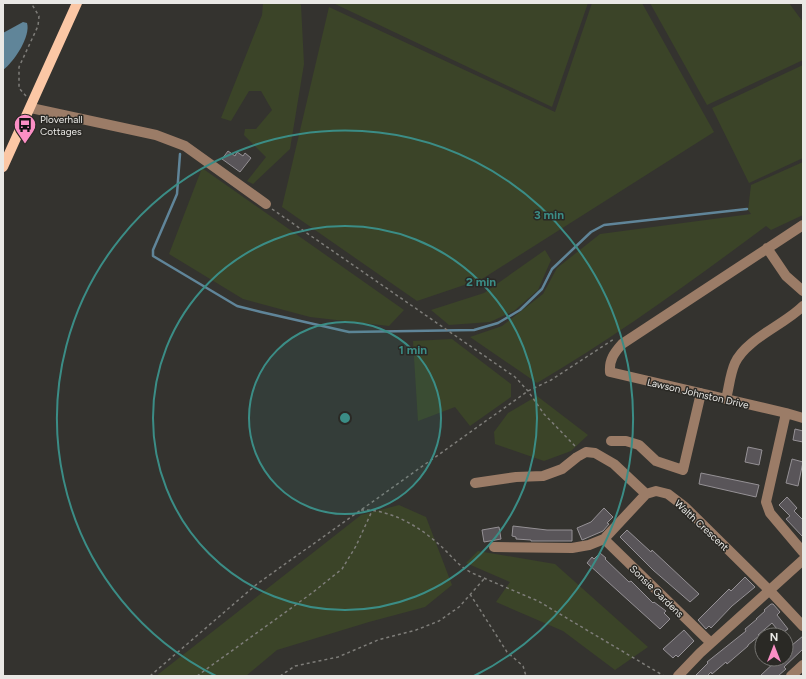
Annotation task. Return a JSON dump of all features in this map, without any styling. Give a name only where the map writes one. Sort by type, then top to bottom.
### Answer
[{"type":"main road","points":[[3,167],[32,106],[76,3]]},
{"type":"street","points":[[32,106],[156,135],[185,146],[266,204]]},
{"type":"street","points":[[803,225],[767,248],[786,276],[803,291]]},
{"type":"street","name":"Lawson Johnston Drive","points":[[767,248],[622,344],[612,356],[609,363],[610,372],[803,418]]},
{"type":"street","points":[[726,399],[735,363],[746,347],[796,314],[803,306]]},
{"type":"street","points":[[611,441],[626,440],[639,445],[656,461],[683,470],[701,393]]},
{"type":"street","points":[[786,413],[766,502],[770,513],[803,552]]},
{"type":"street","points":[[474,483],[516,477],[543,476],[562,469],[586,452],[595,453],[614,464],[646,494],[604,539],[589,545],[572,548],[494,547]]},
{"type":"street","name":"Walth Crescent","points":[[646,494],[656,491],[668,494],[685,507],[770,591],[803,626]]},
{"type":"street","name":"Sonsie Gardens","points":[[604,539],[711,644]]},
{"type":"street","points":[[678,676],[803,560]]},
{"type":"path","points":[[31,3],[39,16],[38,26],[19,67],[19,88],[32,106]]},
{"type":"path","points":[[266,204],[515,377],[528,390],[544,414],[583,454]]},
{"type":"path","points":[[150,676],[258,584],[528,390],[552,380],[617,337]]},
{"type":"path","points":[[360,510],[392,515],[423,531],[443,548],[462,568],[538,601],[664,676]]},
{"type":"path","points":[[196,676],[312,593],[342,569],[356,546],[372,511]]},
{"type":"path","points":[[280,676],[295,666],[338,657],[378,640],[416,630],[439,621],[458,607],[484,578]]},
{"type":"path","points":[[470,594],[507,652],[523,666],[526,676]]},
{"type":"green space","points":[[263,3],[299,3],[301,5],[304,64],[290,149],[253,184],[247,181],[266,157],[244,135],[245,129],[256,129],[272,110],[261,91],[249,91],[231,121],[221,118],[262,15]]},
{"type":"green space","points":[[333,3],[588,3],[552,107]]},
{"type":"green space","points":[[592,3],[642,3],[714,132],[482,279],[417,301],[282,207],[329,7],[555,112]]},
{"type":"green space","points":[[650,3],[789,3],[803,22],[803,60],[707,105]]},
{"type":"green space","points":[[803,65],[803,158],[749,183],[712,108]]},
{"type":"green space","points":[[803,162],[803,215],[771,230],[766,226],[625,327],[537,383],[470,337],[502,326],[543,294],[557,268],[600,234],[751,214],[748,210],[751,185]]},
{"type":"green space","points":[[202,168],[404,310],[389,326],[310,317],[243,299],[169,254]]},
{"type":"green space","points":[[545,250],[551,260],[538,290],[514,311],[490,322],[449,325],[431,310],[484,293]]},
{"type":"green space","points":[[452,339],[511,384],[511,397],[470,426],[455,407],[418,421],[413,341]]},
{"type":"green space","points":[[537,396],[588,435],[571,451],[544,461],[495,444],[494,432],[508,413]]},
{"type":"green space","points":[[399,505],[426,517],[452,585],[425,607],[369,622],[277,650],[246,676],[156,676],[361,515]]},
{"type":"green space","points":[[478,551],[555,564],[648,647],[615,670],[563,631],[496,602],[510,582],[466,563]]},
{"type":"water","points":[[23,22],[27,23],[28,28],[24,41],[12,61],[3,70],[3,33]]},
{"type":"building","points":[[228,151],[235,156],[237,152],[243,156],[245,153],[251,158],[240,172],[222,159]]},
{"type":"building","points":[[795,429],[803,431],[803,442],[793,440]]},
{"type":"building","points":[[748,447],[762,450],[759,465],[745,462]]},
{"type":"building","points":[[792,459],[803,462],[798,486],[786,483]]},
{"type":"building","points":[[701,473],[759,485],[756,497],[699,484]]},
{"type":"building","points":[[787,497],[797,508],[794,511],[803,520],[803,537],[786,519],[790,516],[779,505]]},
{"type":"building","points":[[604,508],[613,517],[607,523],[609,524],[603,531],[582,540],[577,528],[591,522]]},
{"type":"building","points":[[513,526],[547,530],[572,530],[572,541],[531,541],[516,539],[516,537],[512,536]]},
{"type":"building","points":[[499,527],[501,539],[484,542],[482,530]]},
{"type":"building","points":[[627,530],[651,552],[652,550],[699,594],[690,602],[653,570],[620,537]]},
{"type":"building","points":[[600,553],[629,582],[631,581],[653,603],[654,602],[666,611],[664,613],[670,619],[660,629],[587,563],[592,557],[594,559]]},
{"type":"building","points":[[745,577],[755,587],[732,606],[711,628],[709,626],[706,629],[698,620],[729,589],[731,591]]},
{"type":"building","points":[[773,604],[780,612],[777,615],[786,627],[775,627],[772,623],[767,627],[754,627],[754,640],[727,664],[726,662],[712,674],[711,672],[707,676],[695,676],[708,663],[707,662],[746,631],[745,629],[765,611],[764,610]]},
{"type":"building","points":[[684,630],[694,641],[678,657],[676,655],[673,658],[663,649]]},
{"type":"building","points":[[803,636],[803,649],[794,658],[794,643]]},
{"type":"building","points":[[770,667],[784,667],[786,669],[778,676],[760,676]]},
{"type":"waterway","points":[[180,154],[177,194],[153,250],[153,256],[237,306],[349,332],[474,330],[498,323],[520,310],[542,289],[552,269],[591,232],[604,225],[747,209]]},
{"type":"place","name":"Ploverhall Cottages","points":[[25,144]]}]
